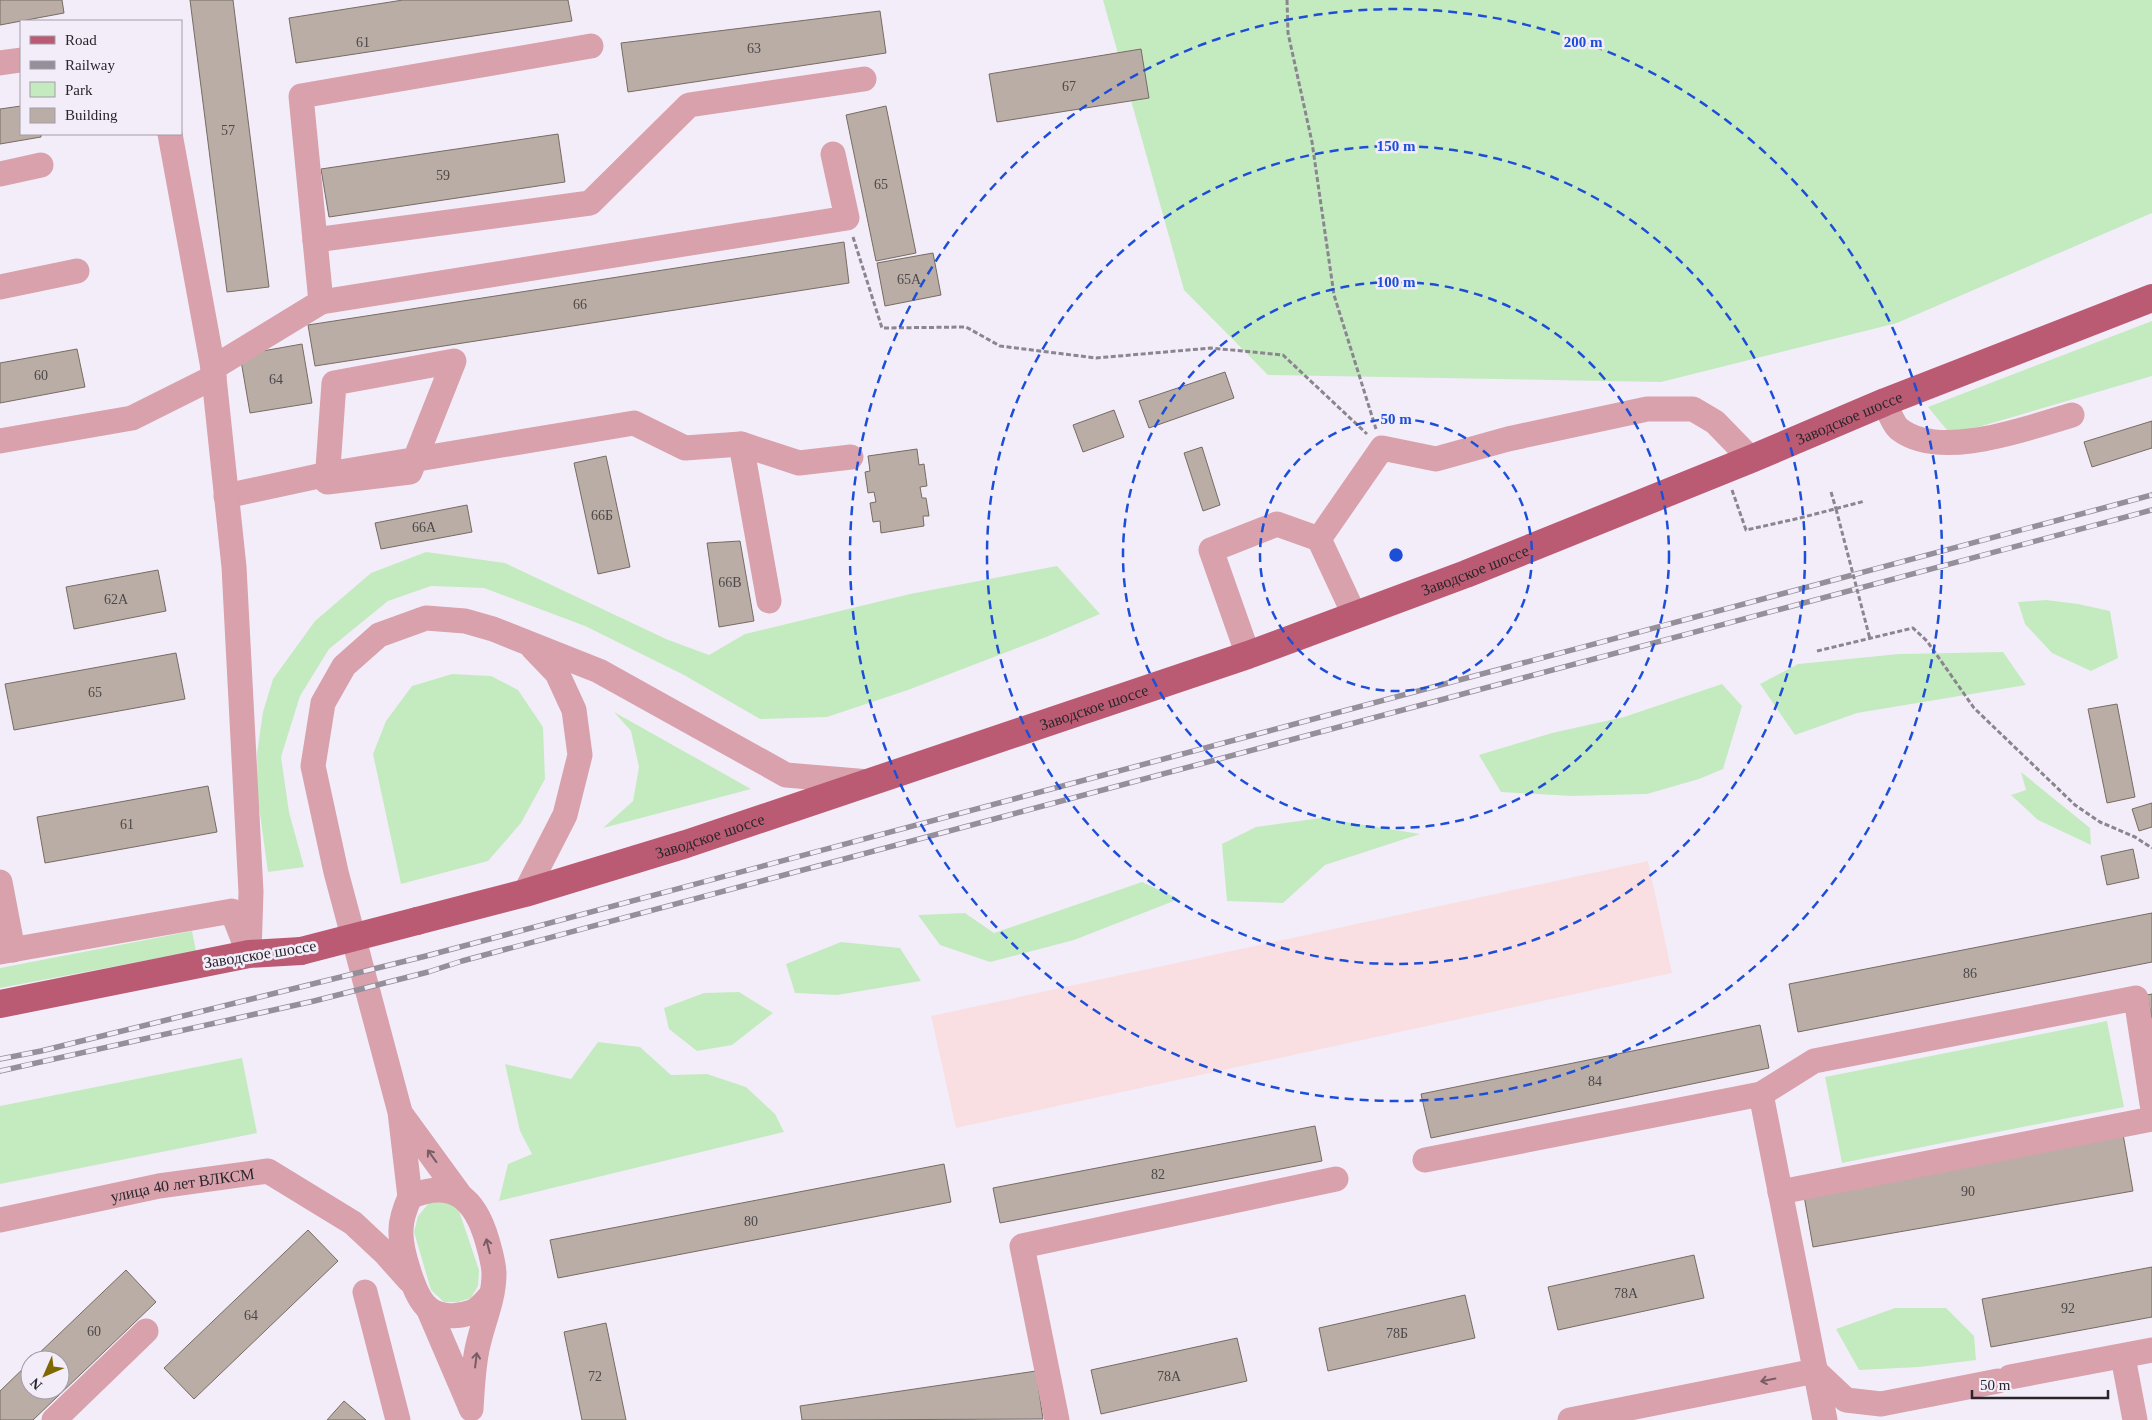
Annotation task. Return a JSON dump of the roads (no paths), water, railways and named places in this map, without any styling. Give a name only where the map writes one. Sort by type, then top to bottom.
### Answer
[{"type":"main road","name":"Заводское шоссе","points":[[0,1004],[249,954],[301,951],[525,893],[686,844],[872,783],[1248,655],[1354,614],[1466,574],[1751,459],[1884,402],[2152,298]]},
{"type":"street","points":[[321,302],[301,96],[591,46]]},
{"type":"street","points":[[0,64],[20,60]]},
{"type":"street","points":[[315,240],[590,203],[689,105],[864,79]]},
{"type":"street","points":[[170,135],[213,372],[234,567],[251,892],[249,954]]},
{"type":"street","points":[[0,441],[132,418],[213,372],[321,302],[847,218],[833,154]]},
{"type":"street","points":[[0,174],[41,165]]},
{"type":"street","points":[[0,287],[77,271]]},
{"type":"street","points":[[454,361],[410,472],[327,482],[328,474],[334,383],[454,361]]},
{"type":"street","points":[[1884,402],[1897,428],[1922,441],[1970,442],[2072,415]]},
{"type":"street","points":[[1319,539],[1382,448],[1436,460],[1508,439],[1647,409],[1693,410],[1715,422],[1751,459]]},
{"type":"street","points":[[226,496],[328,474],[634,423],[685,448],[741,444],[799,463],[851,458]]},
{"type":"street","points":[[741,444],[769,601]]},
{"type":"street","points":[[1248,655],[1211,550],[1277,524],[1319,539],[1354,614]]},
{"type":"street","points":[[414,1285],[406,1263],[402,1238],[404,1211],[410,1197],[400,1112],[336,872],[313,766],[323,704],[344,666],[379,635],[426,618],[465,621],[528,642],[599,672],[786,775],[872,783]]},
{"type":"street","points":[[525,893],[565,815],[580,755],[574,710],[557,673],[528,642]]},
{"type":"street","points":[[0,882],[6,951],[232,911],[249,954]]},
{"type":"street","points":[[1425,1160],[1761,1094],[1814,1061],[2136,998],[2152,1104]]},
{"type":"street","points":[[1761,1094],[1825,1420]]},
{"type":"street","points":[[400,1112],[460,1195],[474,1207],[482,1223],[494,1272],[492,1294],[476,1356],[472,1414]]},
{"type":"street","points":[[1780,1192],[2152,1119]]},
{"type":"street","name":"улица 40 лет ВЛКСМ","points":[[0,1220],[159,1186],[268,1171],[353,1223]]},
{"type":"street","points":[[1057,1420],[1022,1246],[1336,1179]]},
{"type":"street","points":[[410,1197],[426,1190],[444,1189],[460,1195]]},
{"type":"street","points":[[353,1223],[402,1238]]},
{"type":"street","points":[[353,1223],[384,1252],[414,1285],[428,1308],[472,1414]]},
{"type":"street","points":[[365,1292],[398,1420]]},
{"type":"street","points":[[428,1308],[452,1317],[474,1311],[492,1294]]},
{"type":"street","points":[[54,1420],[146,1331]]},
{"type":"street","points":[[1815,1370],[1846,1400],[1881,1404],[2152,1350]]},
{"type":"street","points":[[2123,1356],[2135,1420]]},
{"type":"street","points":[[1570,1420],[1815,1370]]},
{"type":"railway","points":[[0,1059],[41,1051],[426,956],[2152,495]]},
{"type":"railway","points":[[0,1071],[314,1001],[428,972],[462,961],[2152,510]]}]
